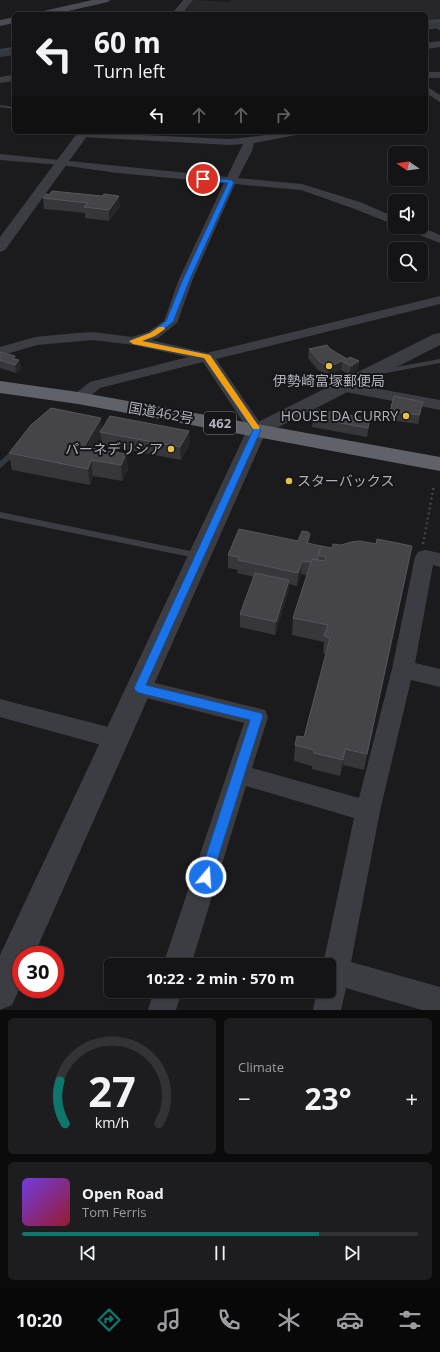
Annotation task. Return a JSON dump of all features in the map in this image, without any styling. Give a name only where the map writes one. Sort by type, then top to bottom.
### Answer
[{"type":"highway","name":"国道462号","points":[[0,387],[78,398],[254,436],[437,481]]},
{"type":"highway","name":"国道462号","points":[[0,401],[254,436],[440,464]]},
{"type":"main road","points":[[51,12],[105,0]]},
{"type":"main road","points":[[0,23],[12,20]]},
{"type":"street","points":[[179,12],[188,0]]},
{"type":"street","points":[[428,23],[439,26]]},
{"type":"street","points":[[428,46],[440,44]]},
{"type":"street","points":[[428,75],[440,75]]},
{"type":"street","points":[[0,80],[12,78]]},
{"type":"street","points":[[428,91],[438,102]]},
{"type":"street","points":[[0,247],[50,181],[61,162],[83,134]]},
{"type":"street","points":[[100,134],[229,142],[249,141],[263,135],[274,134]]},
{"type":"street","points":[[133,341],[153,335],[170,322],[186,279],[231,182],[234,171],[248,148],[249,141]]},
{"type":"street","points":[[0,157],[61,162],[117,170],[231,182],[302,187],[356,205],[388,218]]},
{"type":"street","points":[[428,232],[438,235]]},
{"type":"street","points":[[78,398],[95,385],[209,359],[440,300]]},
{"type":"street","points":[[0,352],[35,341],[93,336],[133,341],[209,359],[254,436]]},
{"type":"street","points":[[0,993],[254,436],[341,387],[440,338]]},
{"type":"street","points":[[341,387],[440,405]]},
{"type":"street","points":[[336,966],[368,811],[403,669],[433,559]]},
{"type":"street","points":[[403,669],[440,678]]},
{"type":"street","points":[[139,688],[257,716],[179,958]]},
{"type":"street","points":[[0,708],[116,739]]},
{"type":"street","points":[[239,774],[368,811]]},
{"type":"street","points":[[336,971],[440,1001]]},
{"type":"street","points":[[162,1010],[166,998]]},
{"type":"street","points":[[327,1010],[329,998]]},
{"type":"lane","points":[[0,50],[12,48]]},
{"type":"lane","points":[[0,106],[12,108]]},
{"type":"lane","points":[[373,371],[386,372],[440,361]]},
{"type":"lane","points":[[0,516],[200,556]]},
{"type":"path","points":[[433,559],[422,551],[437,481]]},
{"type":"shaded area","points":[[193,0],[229,2],[230,0],[440,0],[440,19],[428,21],[428,12],[184,12]]},
{"type":"building","points":[[52,191],[102,196],[104,194],[119,196],[109,210],[84,207],[88,203],[43,198],[46,194],[49,195]]},
{"type":"building","points":[[327,345],[330,349],[347,359],[350,357],[359,361],[351,366],[342,361],[329,367],[319,361],[309,349]]},
{"type":"building","points":[[0,352],[15,356],[13,359],[19,360],[15,365],[0,360]]},
{"type":"building","points":[[394,396],[423,402],[419,415],[390,411]]},
{"type":"building","points":[[51,408],[101,418],[84,447],[126,454],[121,465],[91,460],[88,469],[9,453],[31,425]]},
{"type":"building","points":[[316,409],[370,419],[368,428],[313,418]]},
{"type":"building","points":[[110,416],[189,431],[180,447],[100,432]]},
{"type":"building","points":[[239,529],[298,541],[302,531],[308,532],[310,534],[307,543],[321,546],[317,560],[312,559],[311,562],[302,561],[298,573],[238,560],[239,557],[228,555]]},
{"type":"building","points":[[377,539],[412,546],[367,754],[345,749],[343,760],[314,753],[314,750],[295,745],[297,736],[304,737],[330,638],[324,636],[328,625],[293,618],[312,559],[325,561],[326,557],[318,555],[321,546],[332,548],[333,544],[341,545],[360,541],[376,544]]},
{"type":"building","points":[[255,573],[289,580],[276,622],[240,614]]},
{"type":"waterway","points":[[428,26],[440,24]]},
{"type":"waterway","points":[[0,53],[12,51]]},
{"type":"waterway","points":[[0,465],[14,452]]},
{"type":"slow traffic","points":[[161,329],[153,335],[133,341],[207,357],[255,428]]},
{"type":"place","name":"伊勢崎富塚郵便局","points":[[329,366]]},
{"type":"place","name":"HOUSE DA CURRY","points":[[406,416]]},
{"type":"place","name":"パーネデリシア","points":[[171,449]]},
{"type":"place","name":"スターバックス","points":[[289,481]]},
{"type":"route","points":[[203,179],[231,182],[186,279],[170,322],[153,335],[133,341],[207,357],[257,430],[139,688],[257,716],[206,877]]}]
